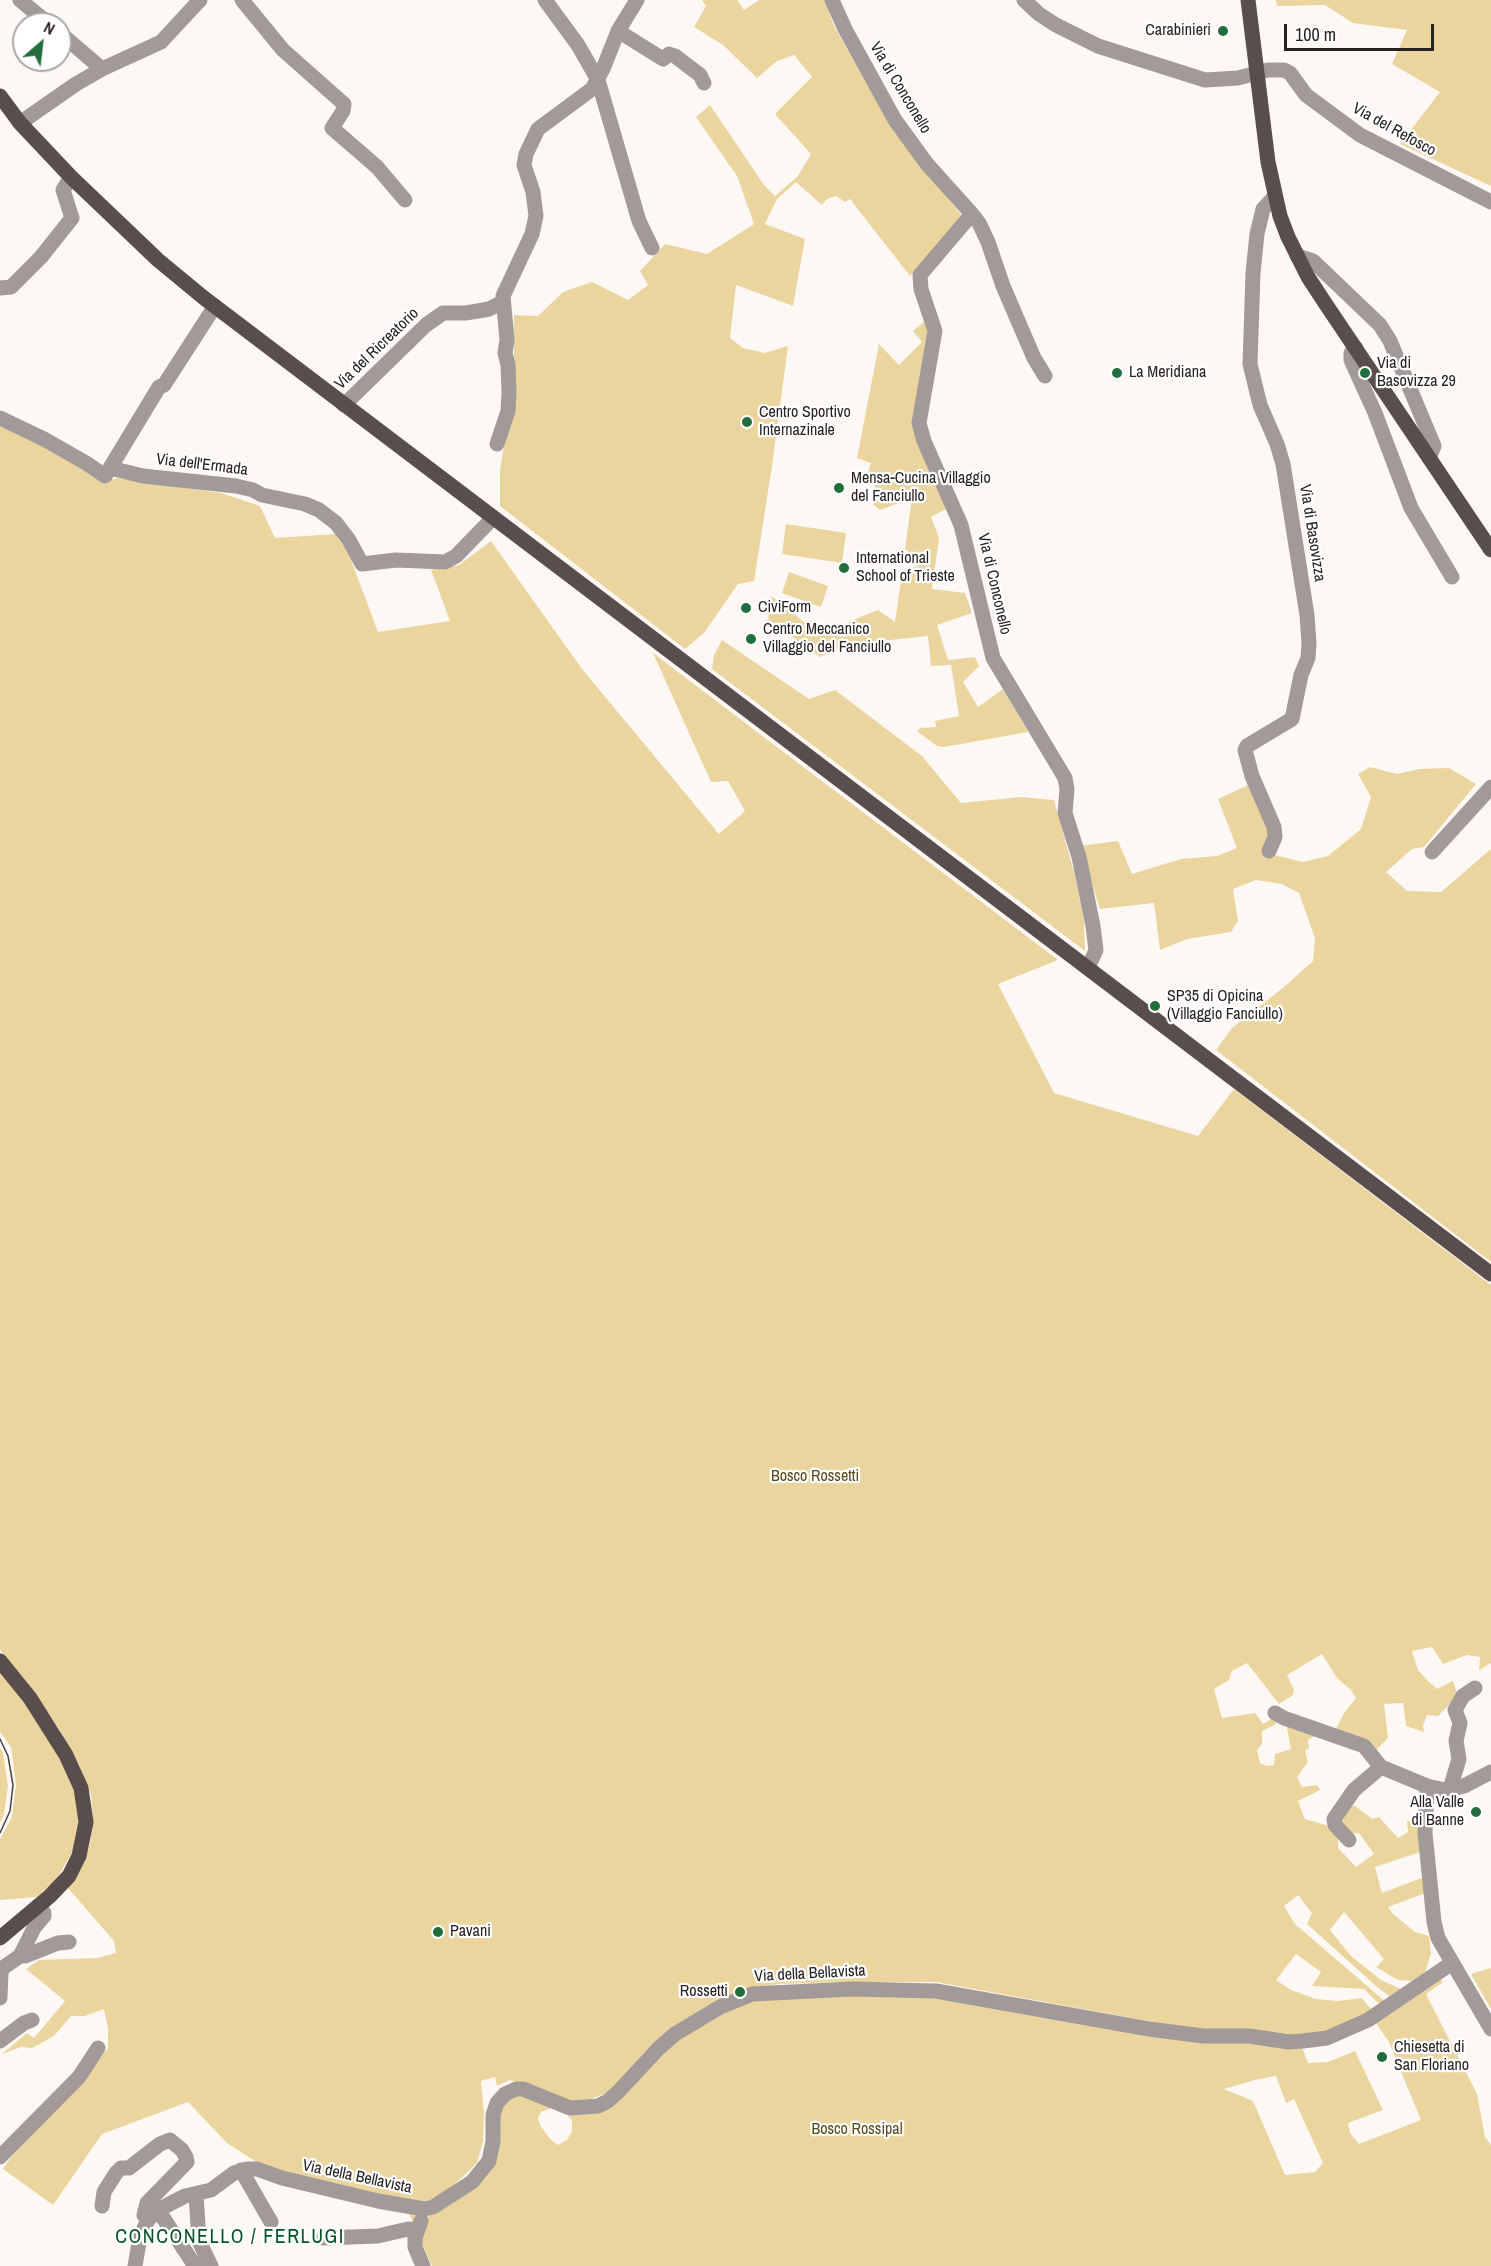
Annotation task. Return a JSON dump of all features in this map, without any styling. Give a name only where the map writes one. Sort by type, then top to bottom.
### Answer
[{"type":"main road","points":[[1248,0],[1268,162],[1280,216],[1297,256],[1324,303],[1491,549]]},
{"type":"main road","points":[[0,96],[20,123],[71,177],[158,260],[215,306],[1491,1274]]},
{"type":"main road","points":[[0,1660],[30,1698],[59,1742],[77,1778],[84,1800],[85,1832],[79,1856],[69,1876],[0,1938]]},
{"type":"street","points":[[20,0],[34,12]]},
{"type":"street","points":[[20,123],[52,99],[102,69],[161,42],[201,0]]},
{"type":"street","points":[[242,0],[283,50],[344,104],[343,111],[332,128],[376,166],[405,200]]},
{"type":"street","points":[[545,0],[578,45],[598,80],[639,221],[652,248]]},
{"type":"street","points":[[497,444],[508,411],[509,392],[503,302],[535,225],[535,204],[524,165],[531,141],[538,129],[592,89],[618,31],[638,0]]},
{"type":"street","name":"Via di Conconello","points":[[832,0],[845,29],[895,120],[927,164],[979,224],[988,242],[1003,286],[1045,376]]},
{"type":"street","points":[[1024,0],[1056,25],[1098,45],[1205,80],[1257,74]]},
{"type":"street","points":[[618,31],[663,59],[669,54],[675,57],[700,75],[704,83]]},
{"type":"street","points":[[72,43],[102,69]]},
{"type":"street","name":"Via del Refosco","points":[[1257,74],[1276,69],[1290,73],[1306,95],[1360,135],[1491,202]]},
{"type":"street","points":[[0,288],[11,287],[42,257],[72,218],[63,190],[71,177]]},
{"type":"street","name":"Via di Basovizza","points":[[1269,850],[1275,837],[1274,827],[1252,776],[1245,750],[1247,746],[1292,719],[1301,675],[1308,658],[1309,643],[1307,615],[1283,464],[1260,405],[1250,364],[1253,273],[1257,234],[1263,209],[1275,196]]},
{"type":"street","name":"Via di Conconello","points":[[972,214],[920,275],[921,290],[935,331],[919,423],[924,441],[961,525],[993,658],[1065,778],[1067,789],[1065,813],[1078,857],[1096,950],[1088,968]]},
{"type":"street","points":[[1297,256],[1313,261],[1380,325],[1390,341],[1434,446],[1429,458]]},
{"type":"street","name":"Via del Ricreatorio","points":[[344,405],[426,325],[444,313],[489,309],[503,302]]},
{"type":"street","points":[[110,468],[159,387],[164,385],[215,306]]},
{"type":"street","points":[[1356,348],[1351,353],[1351,360],[1375,413],[1411,508],[1452,577]]},
{"type":"street","name":"Via dell'Ermada","points":[[0,418],[44,438],[105,476],[110,468],[143,476],[236,486],[262,495],[305,504],[319,510],[336,523],[349,540],[362,564],[396,560],[445,562],[456,556],[493,518]]},
{"type":"street","points":[[1432,852],[1491,787]]},
{"type":"street","points":[[1426,1808],[1434,1797],[1447,1789],[1459,1759],[1456,1740],[1460,1723],[1455,1710],[1463,1696],[1475,1688]]},
{"type":"street","points":[[1275,1713],[1364,1746],[1381,1767],[1427,1786],[1447,1789],[1464,1786],[1491,1772]]},
{"type":"street","points":[[1349,1840],[1335,1825],[1334,1819],[1354,1790],[1381,1767]]},
{"type":"street","points":[[1427,1786],[1425,1833],[1434,1923],[1438,1938],[1491,2029]]},
{"type":"street","points":[[0,1998],[1,1972],[4,1967],[20,1956],[29,1937],[44,1916],[38,1906]]},
{"type":"street","points":[[20,1956],[58,1943],[69,1942]]},
{"type":"street","name":"Via della Bellavista","points":[[240,2170],[257,2169],[314,2187],[424,2209],[440,2204],[460,2191],[483,2170],[491,2153],[493,2115],[497,2103],[505,2094],[516,2089],[523,2089],[570,2108],[598,2106],[608,2102],[675,2034],[720,2007],[752,1994],[852,1989],[936,1990],[1149,2029],[1203,2036],[1249,2036],[1303,2042],[1327,2038],[1368,2020],[1452,1963]]},
{"type":"street","points":[[0,2041],[32,2020]]},
{"type":"street","points":[[0,2157],[79,2077],[98,2048]]},
{"type":"street","points":[[102,2206],[104,2192],[116,2173],[122,2168],[129,2168],[163,2142],[170,2140],[182,2150],[187,2162],[147,2203],[144,2215],[153,2215]]},
{"type":"street","points":[[135,2266],[140,2237],[153,2215],[173,2201],[211,2190],[240,2170],[271,2222]]},
{"type":"street","points":[[196,2194],[198,2233],[211,2266]]},
{"type":"street","points":[[423,2266],[415,2238],[424,2209]]},
{"type":"street","points":[[153,2215],[195,2266]]},
{"type":"street","points":[[322,2238],[378,2236],[408,2229],[418,2230]]},
{"type":"green space","points":[[702,0],[737,0],[744,10],[759,0],[825,0],[834,26],[893,129],[962,216],[910,276],[850,199],[845,202],[836,196],[827,199],[822,205],[796,182],[777,199],[765,224],[805,239],[793,306],[736,285],[730,338],[743,348],[765,353],[788,346],[754,581],[738,584],[704,633],[685,649],[500,506],[500,470],[514,410],[514,315],[538,316],[563,292],[592,282],[628,300],[648,285],[640,271],[665,244],[707,254],[754,224],[737,176],[696,117],[710,105],[764,185],[775,196],[798,176],[811,154],[775,114],[812,77],[794,55],[777,61],[757,78],[723,45],[694,27],[706,6]]},
{"type":"green space","points":[[1276,0],[1491,0],[1491,186],[1400,144],[1440,92],[1392,64],[1407,30],[1353,23],[1325,5],[1277,6]]},
{"type":"green space","points":[[926,320],[928,338],[916,406],[948,508],[931,517],[939,538],[932,589],[965,593],[972,613],[937,625],[948,660],[975,657],[979,666],[963,682],[978,707],[1003,689],[1028,732],[944,747],[937,746],[917,731],[920,728],[936,727],[935,721],[959,716],[951,665],[931,666],[928,636],[853,644],[820,657],[768,619],[771,596],[819,634],[878,610],[895,622],[902,573],[923,563],[905,549],[912,498],[880,510],[873,504],[882,496],[867,477],[871,463],[857,458],[879,344],[899,365],[922,342],[913,331]]},
{"type":"green space","name":"Bosco Rossetti","points":[[0,425],[55,451],[102,483],[117,478],[221,493],[260,506],[275,538],[335,534],[348,552],[378,632],[450,621],[431,570],[459,565],[491,541],[582,669],[719,834],[745,811],[728,781],[711,782],[653,653],[1058,960],[998,984],[1054,1093],[1198,1136],[1234,1089],[1491,1285],[1491,1663],[1479,1670],[1480,1657],[1467,1655],[1443,1664],[1432,1647],[1412,1651],[1418,1670],[1428,1681],[1437,1689],[1453,1681],[1458,1696],[1438,1716],[1427,1715],[1423,1726],[1424,1732],[1406,1726],[1403,1703],[1384,1704],[1388,1738],[1373,1753],[1336,1729],[1344,1713],[1356,1698],[1351,1690],[1337,1678],[1322,1654],[1287,1675],[1294,1690],[1293,1695],[1279,1704],[1247,1663],[1232,1671],[1229,1680],[1214,1689],[1222,1718],[1255,1713],[1263,1724],[1273,1718],[1276,1724],[1262,1731],[1262,1744],[1257,1750],[1260,1763],[1266,1766],[1274,1765],[1275,1754],[1291,1749],[1286,1723],[1317,1735],[1308,1740],[1309,1748],[1305,1751],[1308,1762],[1297,1777],[1302,1787],[1317,1785],[1320,1790],[1298,1801],[1305,1819],[1329,1826],[1338,1839],[1338,1848],[1356,1867],[1374,1854],[1359,1833],[1351,1834],[1341,1823],[1348,1809],[1354,1805],[1372,1819],[1379,1817],[1398,1838],[1408,1832],[1407,1821],[1420,1820],[1420,1852],[1375,1867],[1382,1893],[1424,1877],[1426,1893],[1388,1907],[1415,1932],[1429,1936],[1431,1953],[1425,1973],[1414,1981],[1398,1980],[1376,1967],[1384,1959],[1344,1912],[1330,1930],[1351,1956],[1381,1980],[1405,1991],[1393,1999],[1307,1924],[1312,1913],[1298,1895],[1284,1906],[1295,1924],[1387,2003],[1380,2005],[1364,1989],[1312,1986],[1321,1972],[1296,1954],[1276,1980],[1291,1990],[1316,1999],[1338,2001],[1362,1998],[1374,2013],[1328,2033],[1296,2040],[1181,2027],[936,1982],[780,1984],[731,1995],[703,2008],[675,2026],[610,2092],[590,2099],[569,2101],[510,2080],[497,2086],[495,2077],[481,2081],[484,2113],[483,2142],[477,2163],[451,2188],[430,2200],[410,2203],[264,2167],[227,2143],[188,2102],[102,2134],[53,2205],[3,2169],[12,2156],[87,2076],[108,2048],[108,2028],[104,2009],[85,2016],[71,2016],[54,2036],[32,2048],[21,2047],[2,2054],[27,2033],[34,2038],[65,2001],[26,1969],[39,1960],[97,1958],[116,1953],[114,1941],[67,1887],[82,1866],[90,1844],[93,1819],[91,1795],[79,1764],[58,1727],[0,1650]]},
{"type":"green space","points":[[786,524],[846,533],[842,563],[782,554]]},
{"type":"green space","points":[[789,572],[828,586],[821,607],[782,593]]},
{"type":"green space","points":[[722,640],[809,699],[835,690],[922,756],[961,803],[1021,797],[1054,800],[1075,876],[1084,920],[1085,951],[712,669],[714,655]]},
{"type":"green space","points":[[1370,767],[1397,774],[1419,769],[1449,768],[1476,784],[1424,847],[1412,849],[1386,872],[1407,891],[1441,892],[1491,849],[1491,1262],[1216,1050],[1232,1028],[1313,961],[1315,938],[1299,893],[1282,884],[1256,880],[1233,889],[1238,921],[1231,932],[1187,939],[1160,950],[1154,903],[1100,909],[1080,846],[1118,841],[1132,874],[1181,859],[1217,856],[1237,848],[1218,799],[1248,785],[1269,830],[1263,852],[1302,862],[1328,856],[1361,829],[1371,797],[1358,774]]},
{"type":"green space","points":[[0,1673],[29,1707],[71,1775],[78,1807],[79,1833],[72,1853],[56,1880],[37,1897],[0,1900],[0,1839],[12,1817],[16,1785],[11,1747],[0,1732]]},
{"type":"green space","points":[[0,1748],[3,1753],[8,1786],[4,1814],[0,1823]]},
{"type":"green space","points":[[1491,1968],[1491,2009],[1471,1974]]},
{"type":"green space","name":"Bosco Rossipal","points":[[1438,1978],[1443,1982],[1426,1994],[1477,2094],[1485,2137],[1491,2145],[1491,2266],[432,2266],[409,2214],[484,2177],[500,2105],[522,2093],[554,2107],[541,2112],[538,2118],[550,2139],[558,2145],[567,2140],[572,2132],[572,2121],[565,2111],[593,2112],[669,2046],[699,2024],[758,1998],[932,1994],[1233,2041],[1302,2047],[1308,2063],[1328,2062],[1355,2051],[1383,2110],[1348,2123],[1350,2133],[1359,2144],[1421,2120],[1389,2042],[1375,2022]],"holes":[[[1276,2076],[1286,2103],[1294,2099],[1323,2163],[1315,2172],[1285,2175],[1253,2101],[1224,2089]]]},
{"type":"tram line","points":[[0,1739],[8,1756],[13,1785],[10,1811],[0,1833]]},
{"type":"place","name":"Carabinieri","points":[[1223,31]]},
{"type":"place","name":"La Meridiana","points":[[1117,373]]},
{"type":"place","name":"Via di Basovizza 29","points":[[1365,373]]},
{"type":"place","name":"Centro Sportivo Internazinale","points":[[747,422]]},
{"type":"place","name":"Mensa-Cucina Villaggio del Fanciullo","points":[[839,488]]},
{"type":"place","name":"International School of Trieste","points":[[844,568]]},
{"type":"place","name":"CiviForm","points":[[746,608]]},
{"type":"place","name":"Centro Meccanico Villaggio del Fanciullo","points":[[751,639]]},
{"type":"place","name":"SP35 di Opicina (Villaggio Fanciullo)","points":[[1155,1006]]},
{"type":"place","name":"Alla Valle di Banne","points":[[1476,1812]]},
{"type":"place","name":"Pavani","points":[[438,1932]]},
{"type":"place","name":"Rossetti","points":[[740,1992]]},
{"type":"place","name":"Chiesetta di San Floriano","points":[[1382,2057]]},
{"type":"district","name":"CONCONELLO / FERLUGI","points":[[230,2238]]}]
